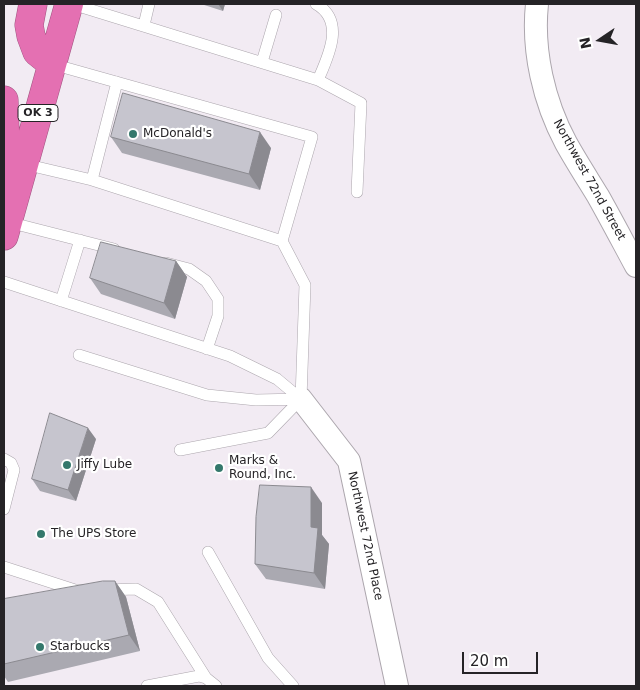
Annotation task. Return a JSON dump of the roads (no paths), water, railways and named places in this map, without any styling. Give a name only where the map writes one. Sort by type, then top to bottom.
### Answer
[{"type":"highway","points":[[33,4],[28,25],[31,36],[37,52],[52,64]]},
{"type":"highway","name":"OK 3","points":[[6,229],[70,4]]},
{"type":"highway","points":[[4,100],[6,229]]},
{"type":"street","name":"Northwest 72nd Street","points":[[537,4],[535,24],[537,51],[551,110],[565,140],[636,266]]},
{"type":"street","name":"Northwest 72nd Place","points":[[301,399],[349,461],[397,686]]},
{"type":"lane","points":[[70,4],[144,25],[318,80],[361,103],[357,192]]},
{"type":"lane","points":[[144,25],[149,4]]},
{"type":"lane","points":[[316,4],[322,7],[327,14],[332,24],[334,36],[332,49],[318,80]]},
{"type":"lane","points":[[262,62],[276,16]]},
{"type":"lane","points":[[52,64],[312,137],[282,241],[305,285],[301,399],[268,433],[180,450]]},
{"type":"lane","points":[[92,180],[117,82]]},
{"type":"lane","points":[[24,164],[92,180],[282,241]]},
{"type":"lane","points":[[6,229],[80,240],[126,252]]},
{"type":"lane","points":[[61,301],[80,240]]},
{"type":"lane","points":[[153,260],[190,269],[206,281],[218,299],[218,316],[207,349]]},
{"type":"lane","points":[[4,282],[230,356],[277,379],[301,399]]},
{"type":"lane","points":[[79,355],[207,395],[256,400],[301,399]]},
{"type":"lane","points":[[4,459],[11,463],[14,470],[4,509]]},
{"type":"lane","points":[[208,552],[268,658],[293,686]]},
{"type":"lane","points":[[4,567],[75,590],[136,589],[151,597],[158,602],[206,678],[216,686]]},
{"type":"lane","points":[[147,686],[199,676],[206,678]]},
{"type":"place","name":"McDonald's","points":[[133,134]]},
{"type":"place","name":"Jiffy Lube","points":[[67,465]]},
{"type":"place","name":"Marks & Round, Inc.","points":[[219,468]]},
{"type":"place","name":"The UPS Store","points":[[41,534]]},
{"type":"place","name":"Starbucks","points":[[40,647]]}]
